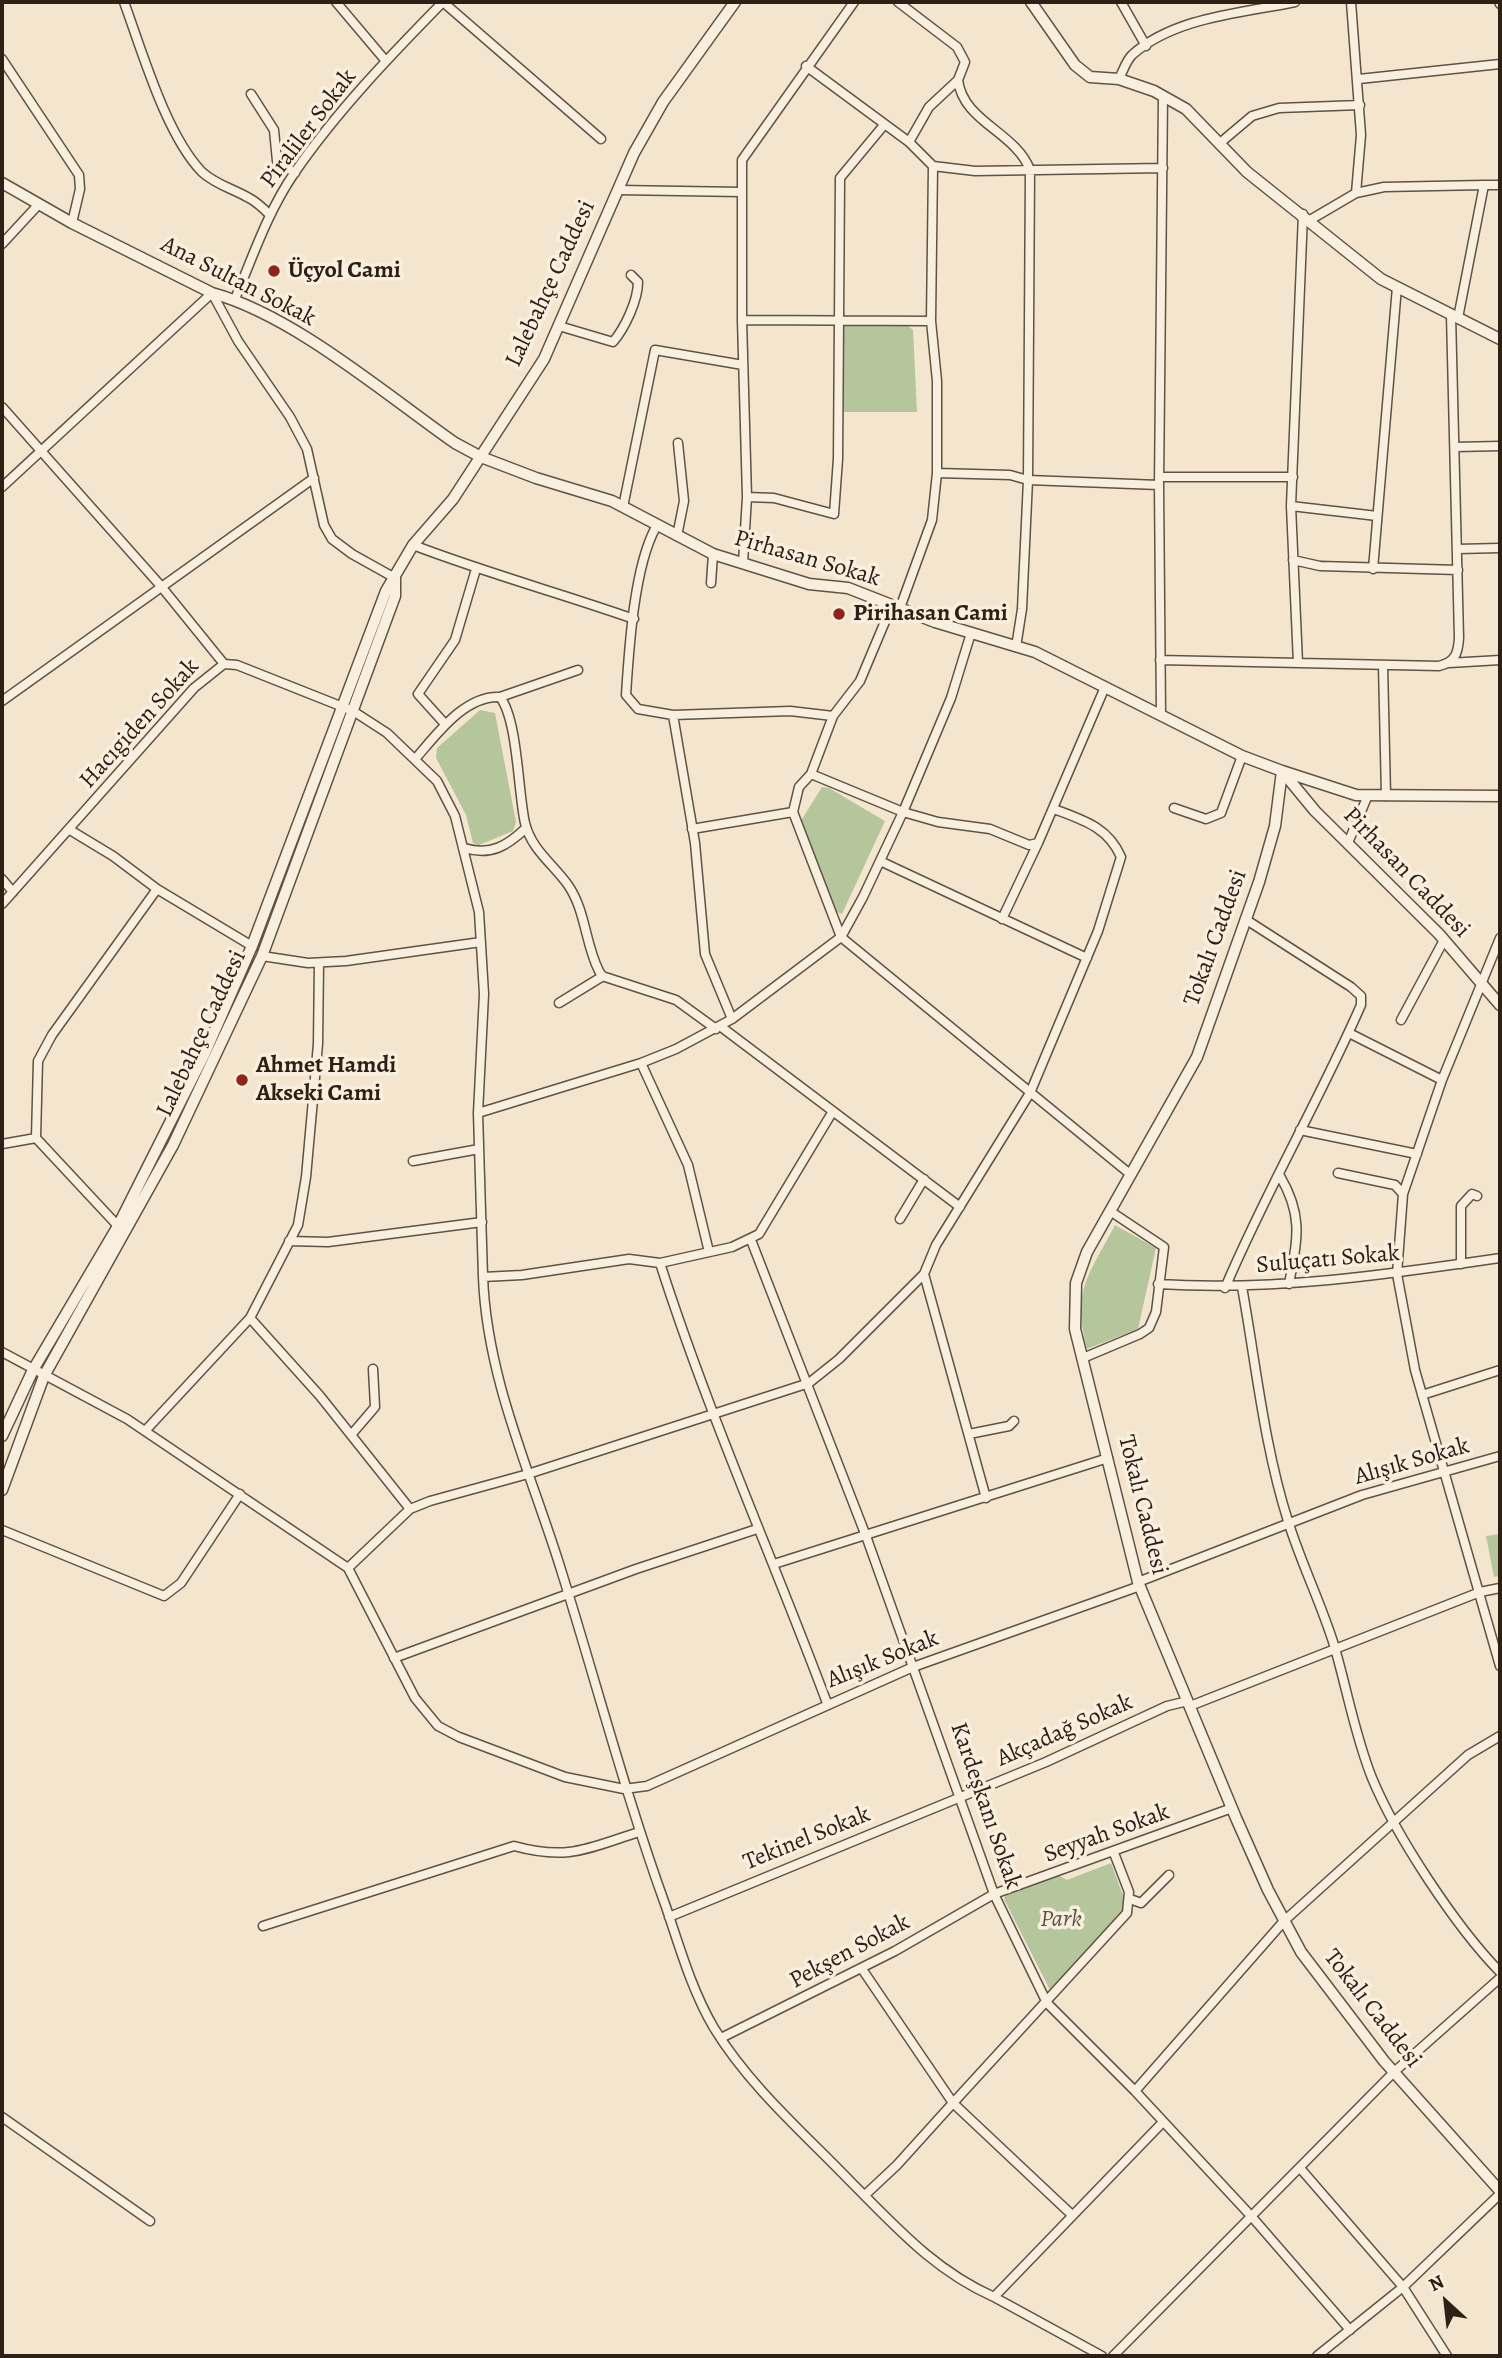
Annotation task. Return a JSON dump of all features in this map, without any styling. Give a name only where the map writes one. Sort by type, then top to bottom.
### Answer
[{"type":"street","points":[[124,2],[154,83],[185,149],[204,173],[229,190],[250,198],[270,215]]},
{"type":"street","points":[[336,2],[385,60]]},
{"type":"street","points":[[443,2],[601,139]]},
{"type":"street","name":"Piraliler Sokak","points":[[235,299],[270,215],[295,173],[385,60],[443,2]]},
{"type":"street","name":"Lalebahçe Caddesi","points":[[2,1436],[33,1370],[118,1226],[204,1055],[252,946],[386,591],[413,545],[453,499],[544,359],[618,190],[663,102],[735,2]]},
{"type":"street","points":[[743,564],[747,497],[742,320],[742,160],[853,2]]},
{"type":"street","points":[[898,2],[957,47],[965,62],[958,80],[929,107],[909,142]]},
{"type":"street","points":[[1031,2],[1075,65],[1090,77],[1119,79],[1186,108],[1247,172],[1381,279],[1500,339]]},
{"type":"street","points":[[1121,2],[1146,46]]},
{"type":"street","points":[[1237,2],[1238,12]]},
{"type":"street","points":[[1119,79],[1130,57],[1162,35],[1238,12],[1295,2]]},
{"type":"street","points":[[1351,2],[1360,105],[1356,193]]},
{"type":"street","points":[[2,58],[79,175],[80,189],[72,223]]},
{"type":"street","points":[[1359,79],[1500,64]]},
{"type":"street","points":[[806,66],[909,142],[933,166],[975,171],[1163,168]]},
{"type":"street","points":[[958,80],[960,94],[969,106],[1016,146],[1030,170],[1028,480],[1022,609],[1016,646]]},
{"type":"street","points":[[251,94],[274,130],[277,161],[295,173]]},
{"type":"street","points":[[1161,715],[1159,481],[1163,96]]},
{"type":"street","points":[[1220,142],[1252,116],[1279,108],[1360,105]]},
{"type":"street","points":[[747,497],[774,498],[834,514],[838,458],[840,178],[884,125]]},
{"type":"street","points":[[933,166],[931,321],[937,381],[937,473],[932,520],[896,607],[860,681],[832,716],[811,774],[799,787],[793,812],[841,937],[1130,1174]]},
{"type":"street","name":"Ana Sultan Sokak","points":[[2,183],[72,223],[212,293],[235,299],[286,324],[455,443],[481,457]]},
{"type":"street","points":[[1449,663],[1458,653],[1459,638],[1455,316],[1484,186]]},
{"type":"street","points":[[1306,217],[1356,193],[1384,187],[1500,186]]},
{"type":"street","points":[[618,190],[742,192]]},
{"type":"street","points":[[2,244],[39,204]]},
{"type":"street","points":[[1298,663],[1291,506],[1306,217]]},
{"type":"street","points":[[559,326],[613,342],[620,334],[638,290],[638,282],[631,275]]},
{"type":"street","points":[[1373,569],[1397,287]]},
{"type":"street","points":[[2,486],[212,293],[238,341],[290,417],[307,449],[324,525],[332,538],[352,554],[395,578]]},
{"type":"street","points":[[742,320],[931,321]]},
{"type":"street","points":[[624,507],[654,350],[743,365]]},
{"type":"street","points":[[2,407],[160,585],[224,664]]},
{"type":"street","points":[[677,443],[684,501],[677,537]]},
{"type":"street","points":[[1455,447],[1500,446]]},
{"type":"street","name":"Pirhasan Sokak","points":[[481,457],[624,507],[656,527],[713,554],[808,584],[848,588],[971,633],[1035,652],[1242,756],[1282,771],[1356,795],[1500,796]]},
{"type":"street","points":[[937,473],[1010,475],[1028,480],[1159,481],[1293,477]]},
{"type":"street","points":[[2,701],[160,585],[314,478]]},
{"type":"street","points":[[1291,506],[1377,516]]},
{"type":"street","points":[[656,527],[649,539],[634,619],[626,695],[638,709],[673,715],[790,711],[832,716]]},
{"type":"street","points":[[413,545],[476,569],[634,619]]},
{"type":"street","points":[[1457,549],[1500,548]]},
{"type":"street","points":[[711,583],[713,554]]},
{"type":"street","points":[[1293,560],[1320,566],[1458,570]]},
{"type":"street","points":[[445,724],[418,694],[455,640],[476,569]]},
{"type":"street","name":"Lalebahçe Caddesi","points":[[2,1490],[44,1376],[173,1145],[262,956],[395,596],[395,578]]},
{"type":"street","points":[[478,1113],[641,1063],[718,1027],[841,937],[903,812],[951,698],[971,633]]},
{"type":"street","points":[[1160,660],[1383,665],[1500,660]]},
{"type":"street","name":"Hacıgiden Sokak","points":[[2,904],[194,688],[224,664],[237,664],[353,711],[387,733],[437,781],[448,799],[464,848],[479,912],[484,993],[478,1113],[485,1323],[490,1349],[528,1474],[569,1594],[624,1789],[689,1974],[721,2038],[756,2084],[912,2244],[943,2270],[1102,2356]]},
{"type":"street","points":[[1383,665],[1386,796]]},
{"type":"street","points":[[416,758],[445,724],[487,696],[500,697],[579,670]]},
{"type":"street","points":[[1002,919],[1054,808],[1105,687]]},
{"type":"street","points":[[500,697],[505,703],[526,828],[542,855],[569,886],[582,912],[595,964],[603,976],[676,1000],[718,1027],[960,1207]]},
{"type":"street","points":[[673,715],[692,829],[705,954],[732,1019]]},
{"type":"street","points":[[1174,808],[1206,819],[1221,813],[1242,756]]},
{"type":"street","name":"Pirhasan Caddesi","points":[[1282,771],[1315,811],[1444,940],[1500,1005]]},
{"type":"street","name":"Tokalı Caddesi","points":[[1282,771],[1275,826],[1197,1057],[1087,1252],[1076,1283],[1076,1329],[1140,1584],[1232,1808],[1284,1921],[1301,1952],[1394,2072],[1500,2193]]},
{"type":"street","points":[[811,774],[903,812],[938,822],[990,829],[1029,845],[1038,843]]},
{"type":"street","points":[[1348,843],[1368,795]]},
{"type":"street","points":[[2,1352],[145,1431],[348,1568],[410,1509],[528,1474],[809,1383],[839,1359],[924,1275],[936,1245],[1030,1093],[1087,958],[1121,857],[1114,840],[1097,826],[1054,808]]},
{"type":"street","points":[[692,829],[793,812]]},
{"type":"street","points":[[464,848],[480,853],[499,848],[526,828]]},
{"type":"street","points":[[70,830],[113,856],[157,890],[252,946]]},
{"type":"street","points":[[880,861],[1087,958]]},
{"type":"street","points":[[2,879],[13,892]]},
{"type":"street","points":[[118,1226],[36,1138],[38,1061],[52,1035],[157,890]]},
{"type":"street","points":[[1225,1288],[1254,1221],[1280,1176],[1361,1005],[1361,996],[1307,956],[1245,919]]},
{"type":"street","points":[[1500,938],[1442,1080],[1403,1194],[1397,1274],[1422,1395],[1500,1666]]},
{"type":"street","points":[[1401,1020],[1444,940]]},
{"type":"street","points":[[262,956],[319,962],[481,942]]},
{"type":"street","points":[[145,1431],[250,1318],[298,1226],[306,1177],[318,1044],[319,962]]},
{"type":"street","points":[[559,1003],[603,976]]},
{"type":"street","points":[[1349,1033],[1442,1080]]},
{"type":"street","points":[[641,1063],[688,1165],[709,1252]]},
{"type":"street","points":[[483,1277],[522,1275],[629,1259],[660,1263],[751,1240],[759,1234],[833,1111]]},
{"type":"street","points":[[1300,1130],[1417,1154]]},
{"type":"street","points":[[2,1144],[36,1138]]},
{"type":"street","points":[[413,1161],[479,1149]]},
{"type":"street","points":[[1338,1173],[1395,1185],[1403,1194]]},
{"type":"street","points":[[1280,1176],[1297,1215],[1298,1237],[1289,1284]]},
{"type":"street","points":[[900,1219],[924,1179]]},
{"type":"street","points":[[1461,1264],[1461,1206],[1472,1194],[1476,1196]]},
{"type":"street","points":[[1083,1358],[1149,1328],[1156,1312],[1157,1284],[1164,1247],[1110,1211]]},
{"type":"street","points":[[289,1241],[328,1242],[482,1222]]},
{"type":"street","name":"Kardeşkanı Sokak","points":[[751,1240],[809,1383],[866,1536],[994,1894],[1047,2003],[1135,2091],[1252,2217],[1350,2330]]},
{"type":"street","name":"Suluçatı Sokak","points":[[1157,1284],[1225,1288],[1289,1284],[1397,1274],[1500,1258]]},
{"type":"street","points":[[660,1263],[757,1529],[774,1564],[828,1703]]},
{"type":"street","points":[[924,1275],[986,1498]]},
{"type":"street","points":[[1242,1287],[1275,1472],[1289,1523],[1315,1586],[1371,1776],[1392,1821],[1481,1952],[1500,1972]]},
{"type":"street","points":[[250,1318],[351,1435],[410,1509]]},
{"type":"street","points":[[351,1435],[375,1407],[373,1369]]},
{"type":"street","points":[[1422,1395],[1500,1370]]},
{"type":"street","points":[[969,1434],[1009,1426],[1014,1421]]},
{"type":"street","name":"Alışık Sokak","points":[[348,1568],[415,1698],[438,1726],[459,1737],[565,1777],[624,1789],[646,1786],[913,1667],[1140,1584],[1362,1495],[1500,1456]]},
{"type":"street","points":[[774,1564],[1108,1458]]},
{"type":"street","points":[[2,1530],[164,1596],[181,1583],[240,1494]]},
{"type":"street","points":[[394,1658],[757,1529]]},
{"type":"street","name":"Akçadağ Sokak","points":[[959,1798],[1143,1716],[1189,1704],[1480,1592],[1500,1588]]},
{"type":"street","points":[[1135,2091],[1189,2033],[1236,1974],[1284,1921],[1468,1755],[1500,1736]]},
{"type":"street","name":"Tekinel Sokak","points":[[669,1917],[959,1798]]},
{"type":"street","name":"Seyyah Sokak","points":[[994,1894],[1114,1853],[1232,1808]]},
{"type":"street","points":[[263,1926],[514,1846],[549,1855],[571,1853],[639,1832]]},
{"type":"street","points":[[865,2195],[1047,2003],[1127,1913],[1129,1899],[1114,1853]]},
{"type":"street","points":[[1129,1899],[1141,1903],[1169,1875]]},
{"type":"street","name":"Pekşen Sokak","points":[[721,2038],[862,1969],[994,1894]]},
{"type":"street","points":[[862,1969],[953,2103],[1072,2215]]},
{"type":"street","points":[[1113,2356],[1394,2072],[1500,1978]]},
{"type":"street","points":[[2,2117],[150,2221]]},
{"type":"street","points":[[994,2297],[1163,2122]]},
{"type":"street","points":[[1300,2168],[1403,2287],[1447,2356]]},
{"type":"street","points":[[1317,2356],[1403,2287],[1500,2193]]},
{"type":"green space","points":[[907,325],[913,330],[917,412],[840,412],[839,331],[844,326]]},
{"type":"green space","points":[[480,710],[495,713],[516,822],[513,831],[479,845],[473,843],[466,815],[436,758],[437,748]]},
{"type":"green space","points":[[822,787],[829,788],[885,821],[842,914],[835,911],[802,826],[802,819]]},
{"type":"green space","points":[[1115,1225],[1156,1248],[1138,1329],[1087,1349],[1081,1312],[1082,1297],[1090,1271]]},
{"type":"green space","points":[[1500,1534],[1500,1576],[1494,1577],[1486,1536]]},
{"type":"green space","name":"Park","points":[[1111,1863],[1127,1906],[1050,1990],[1004,1899],[1005,1896],[1058,1875],[1067,1880]]},
{"type":"place","name":"Üçyol Cami","points":[[274,271]]},
{"type":"place","name":"Pirihasan Cami","points":[[839,614]]},
{"type":"place","name":"Ahmet Hamdi Akseki Cami","points":[[242,1080]]}]
